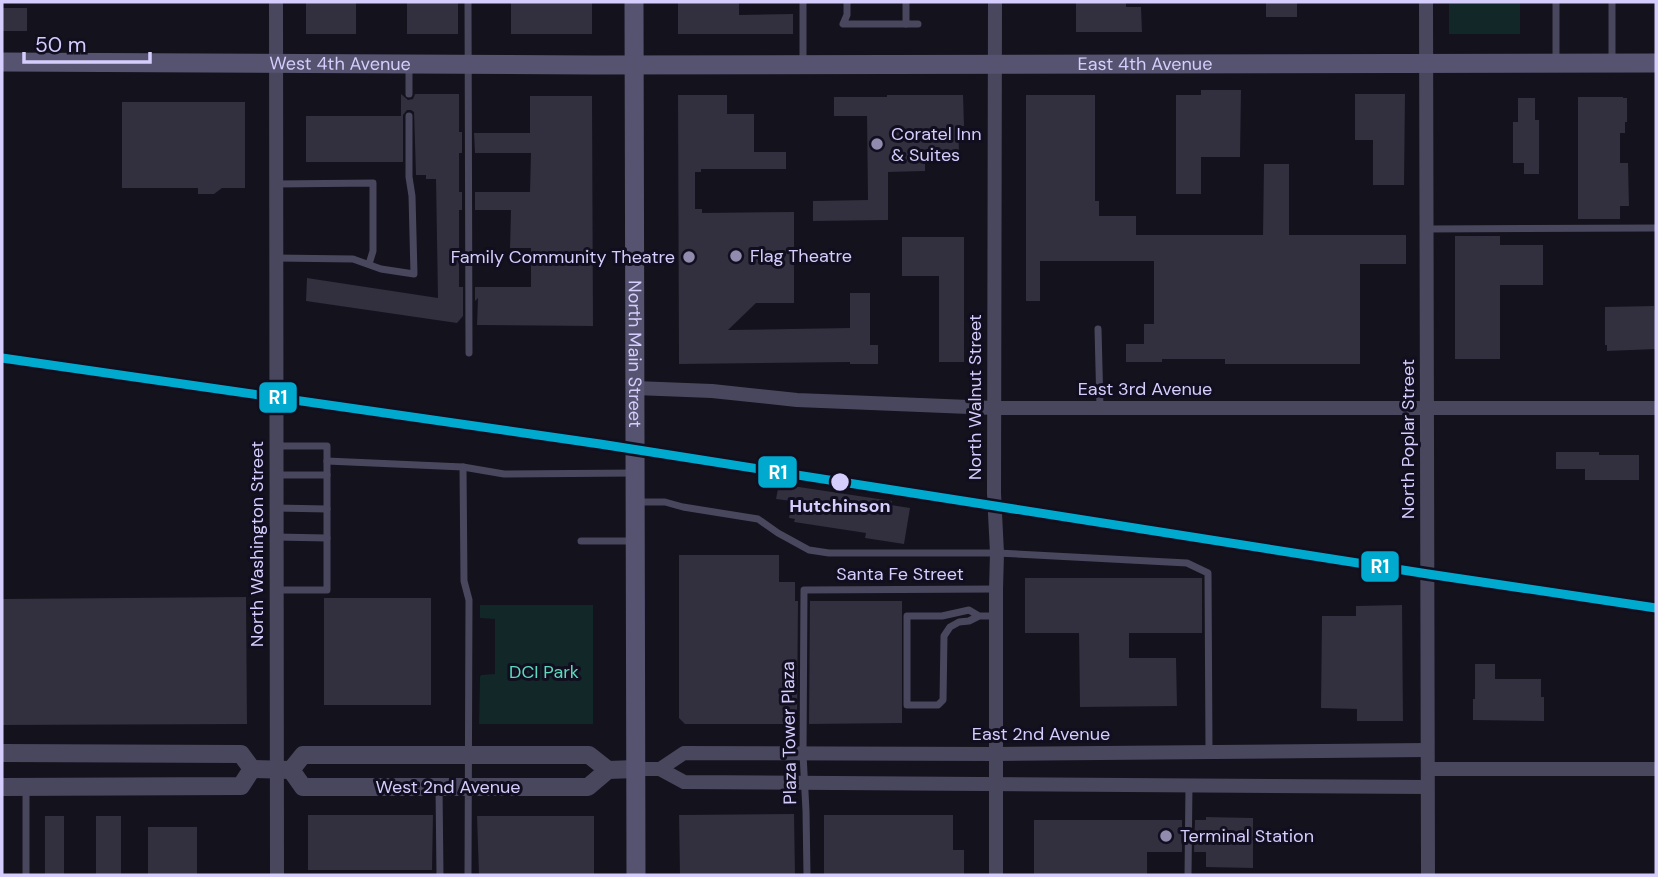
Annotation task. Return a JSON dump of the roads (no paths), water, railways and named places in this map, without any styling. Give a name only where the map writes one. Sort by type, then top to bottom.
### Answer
[{"type":"main road","name":"North Main Street","points":[[634,2],[636,875]]},
{"type":"main road","name":"West 4th Avenue","points":[[2,62],[634,65]]},
{"type":"main road","name":"East 4th Avenue","points":[[634,65],[1656,63]]},
{"type":"street","name":"North Washington Street","points":[[276,2],[276,590],[284,769],[277,875]]},
{"type":"street","name":"North Walnut Street","points":[[995,2],[996,875]]},
{"type":"street","name":"North Poplar Street","points":[[1426,2],[1428,875]]},
{"type":"street","name":"East 3rd Avenue","points":[[635,388],[712,391],[797,400],[995,408],[1656,408]]},
{"type":"street","name":"East 2nd Avenue","points":[[660,769],[684,753],[996,754],[1427,750]]},
{"type":"street","name":"West 2nd Avenue","points":[[2,753],[242,754],[252,769],[284,769],[303,755],[589,755],[608,770]]},
{"type":"street","points":[[2,787],[242,786],[252,769]]},
{"type":"street","name":"West 2nd Avenue","points":[[284,769],[303,787],[588,787],[608,770],[636,769]]},
{"type":"street","name":"East 2nd Avenue","points":[[636,769],[660,769],[684,782],[1427,787]]},
{"type":"street","points":[[1428,769],[1656,769]]},
{"type":"lane","points":[[468,2],[469,353]]},
{"type":"lane","points":[[803,2],[803,65]]},
{"type":"lane","points":[[847,2],[847,15],[843,24],[918,24]]},
{"type":"lane","points":[[906,2],[906,24]]},
{"type":"lane","points":[[1556,2],[1556,64]]},
{"type":"lane","points":[[1612,2],[1612,64]]},
{"type":"lane","points":[[409,65],[409,94]]},
{"type":"lane","points":[[276,258],[352,259],[381,269],[414,274],[409,116]]},
{"type":"lane","points":[[276,184],[373,183],[373,251],[369,264]]},
{"type":"lane","points":[[1427,229],[1656,228]]},
{"type":"lane","points":[[1098,329],[1100,408]]},
{"type":"lane","points":[[276,446],[327,446],[327,590],[276,590]]},
{"type":"lane","points":[[327,461],[463,467],[504,474],[635,473]]},
{"type":"lane","points":[[463,467],[464,581],[469,600],[468,875]]},
{"type":"lane","points":[[276,475],[327,475]]},
{"type":"lane","points":[[635,502],[665,502],[758,519],[809,550],[829,553],[997,553],[1187,563],[1208,573],[1209,752]]},
{"type":"lane","points":[[276,508],[327,509]]},
{"type":"lane","points":[[276,537],[327,538]]},
{"type":"lane","points":[[581,541],[635,541]]},
{"type":"lane","name":"Santa Fe Street","points":[[804,590],[996,589]]},
{"type":"lane","name":"Plaza Tower Plaza","points":[[804,590],[803,754],[807,875]]},
{"type":"lane","points":[[979,615],[969,610],[942,616],[907,616],[907,705],[938,705],[943,700],[944,636],[950,627],[979,615],[996,615]]},
{"type":"lane","points":[[1188,875],[1189,784]]},
{"type":"lane","points":[[26,787],[26,875]]},
{"type":"lane","points":[[439,787],[440,875]]},
{"type":"place","name":"Coratel Inn & Suites","points":[[877,144]]},
{"type":"place","name":"Flag Theatre","points":[[736,256]]},
{"type":"place","name":"Family Community Theatre","points":[[689,257]]},
{"type":"place","name":"Hutchinson","points":[[840,482]]},
{"type":"place","name":"Terminal Station","points":[[1166,836]]},
{"type":"park label","name":"DCI Park","points":[[544,672]]}]
